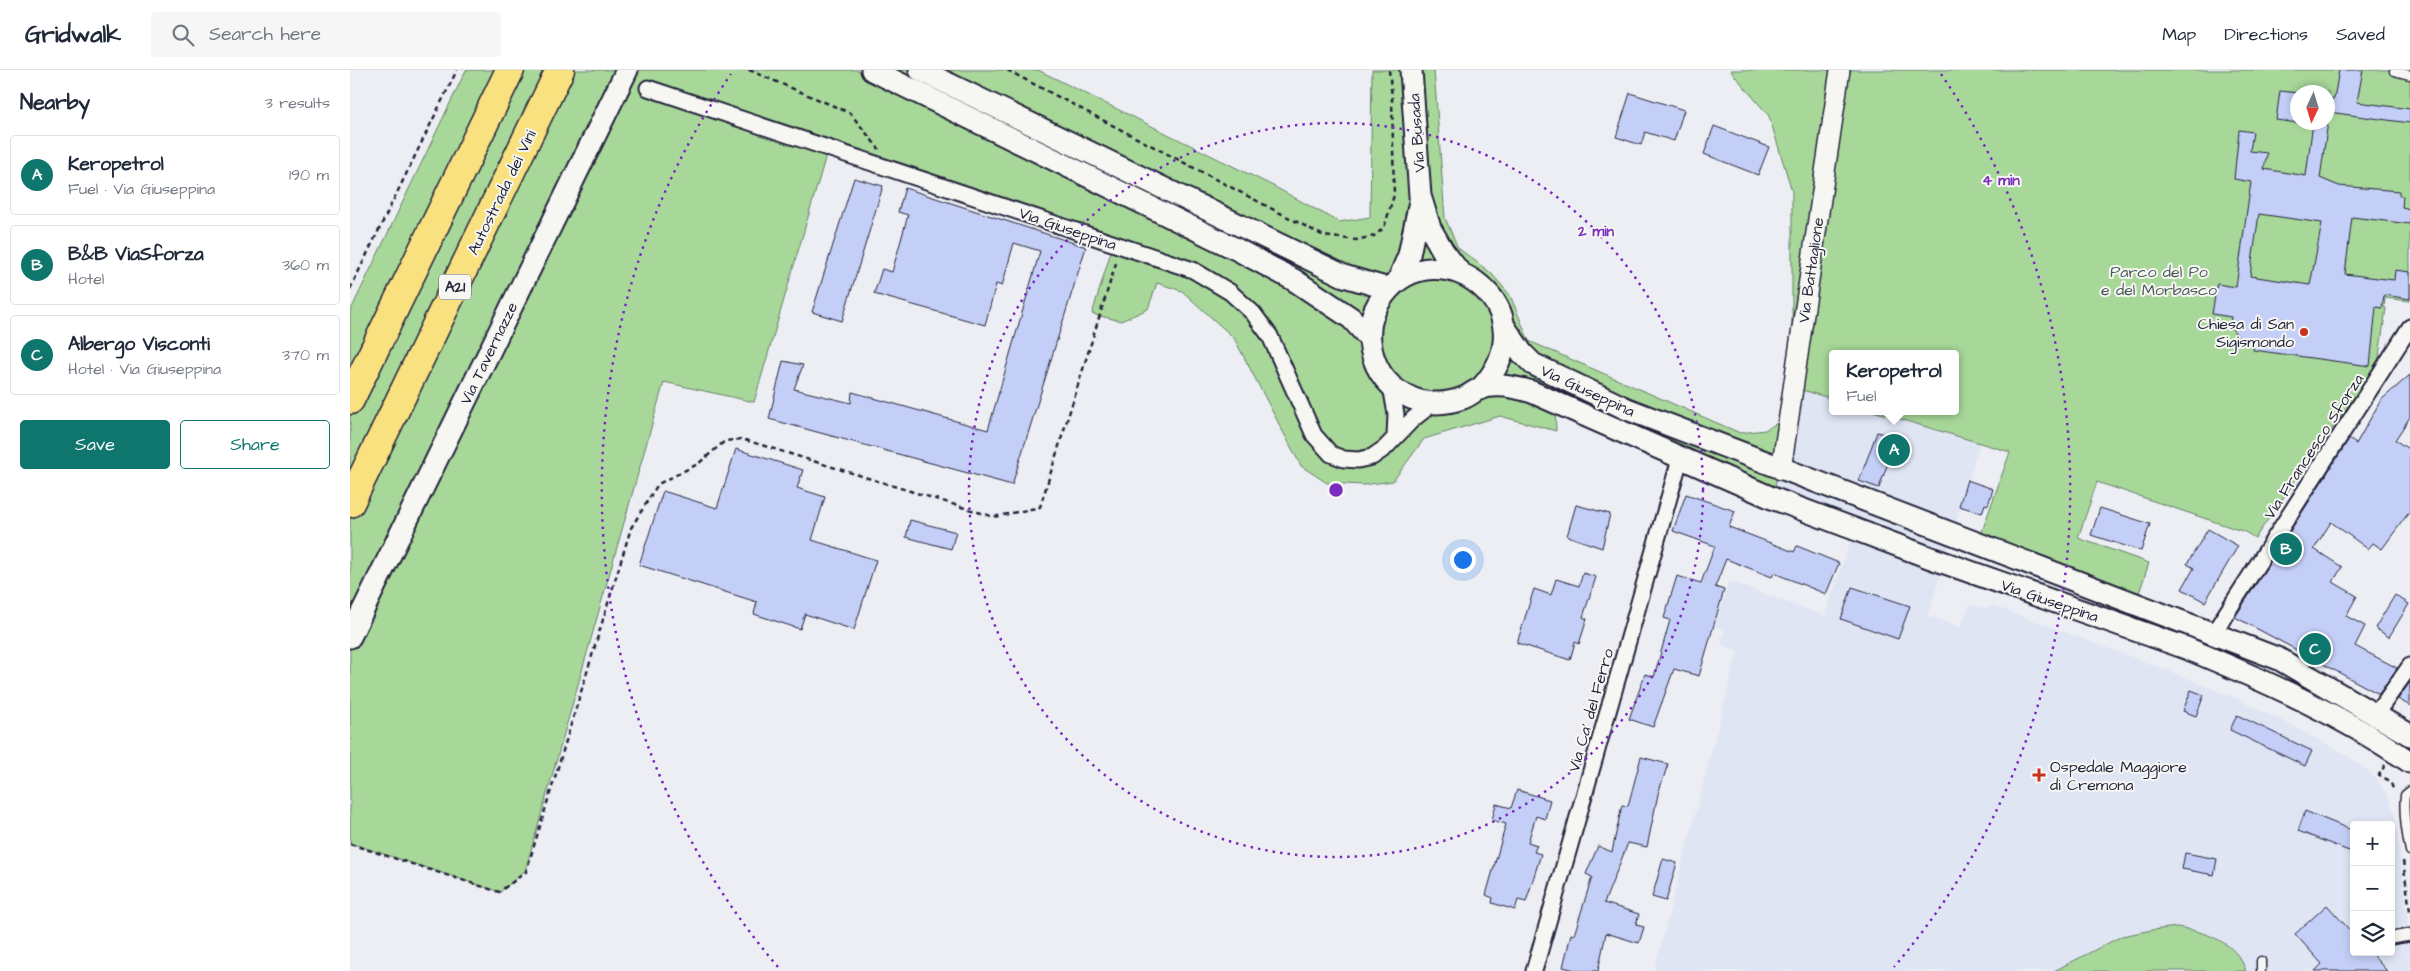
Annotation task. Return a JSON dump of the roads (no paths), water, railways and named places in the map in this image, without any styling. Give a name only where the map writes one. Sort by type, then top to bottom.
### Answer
[{"type":"highway","points":[[350,400],[510,70]]},
{"type":"highway","name":"Autostrada dei Vini","points":[[350,504],[560,70]]},
{"type":"main road","name":"Via Tavernazze","points":[[350,637],[627,70]]},
{"type":"main road","points":[[872,70],[1238,250],[1294,280],[1351,318],[1369,338]]},
{"type":"main road","points":[[920,70],[1344,276],[1393,285]]},
{"type":"main road","name":"Via Busada","points":[[1411,70],[1420,196],[1430,228],[1443,251],[1460,273]]},
{"type":"main road","name":"Via Busada","points":[[1393,285],[1409,255],[1420,196]]},
{"type":"main road","points":[[1428,269],[1444,269],[1460,273],[1476,281],[1489,294],[1499,309],[1504,326],[1504,344],[1500,361],[1492,376],[1480,389],[1465,398],[1449,403],[1432,404],[1403,395],[1391,386],[1376,364],[1369,338],[1371,320],[1378,303],[1393,285],[1412,274],[1428,269]]},
{"type":"main road","name":"Via Giuseppina","points":[[1504,326],[1522,353],[1533,364],[1627,410],[2279,659],[2410,735]]},
{"type":"main road","name":"Via Giuseppina","points":[[1480,389],[1503,387],[1519,388],[1532,392],[1772,498],[1923,555],[2202,655],[2303,699],[2348,723],[2410,762]]},
{"type":"main road","points":[[1680,459],[1687,434]]},
{"type":"main road","points":[[1772,498],[1781,470]]},
{"type":"street","name":"Via Battaglione","points":[[1781,470],[1840,70]]},
{"type":"street","name":"Via Giuseppina","points":[[648,88],[1193,270],[1230,292],[1253,312],[1270,336],[1314,435],[1331,454],[1344,459],[1358,460],[1372,457],[1384,448],[1413,418],[1432,404]]},
{"type":"street","name":"Via Francesco Sforza","points":[[2213,634],[2410,327]]},
{"type":"street","points":[[1391,386],[1396,414],[1396,436]]},
{"type":"street","name":"Via Ca' del Ferro","points":[[1534,971],[1680,459]]},
{"type":"street","points":[[2376,714],[2410,666]]},
{"type":"street","points":[[2395,937],[2410,935]]},
{"type":"lane","points":[[2394,71],[2410,75]]},
{"type":"lane","points":[[2410,791],[2405,795],[2404,808],[2405,831],[2410,851]]},
{"type":"lane","points":[[2260,971],[2261,961]]},
{"type":"place","name":"Chiesa di San Sigismondo","points":[[2304,332]]},
{"type":"place","name":"Keropetrol","points":[[1894,450]]},
{"type":"place","name":"B&B ViaSforza","points":[[2286,549]]},
{"type":"place","name":"Albergo Visconti","points":[[2315,649]]},
{"type":"place","name":"Ospedale Maggiore di Cremona","points":[[2039,775]]},
{"type":"park label","name":"Parco del Po e del Morbasco","points":[[2159,280]]}]
